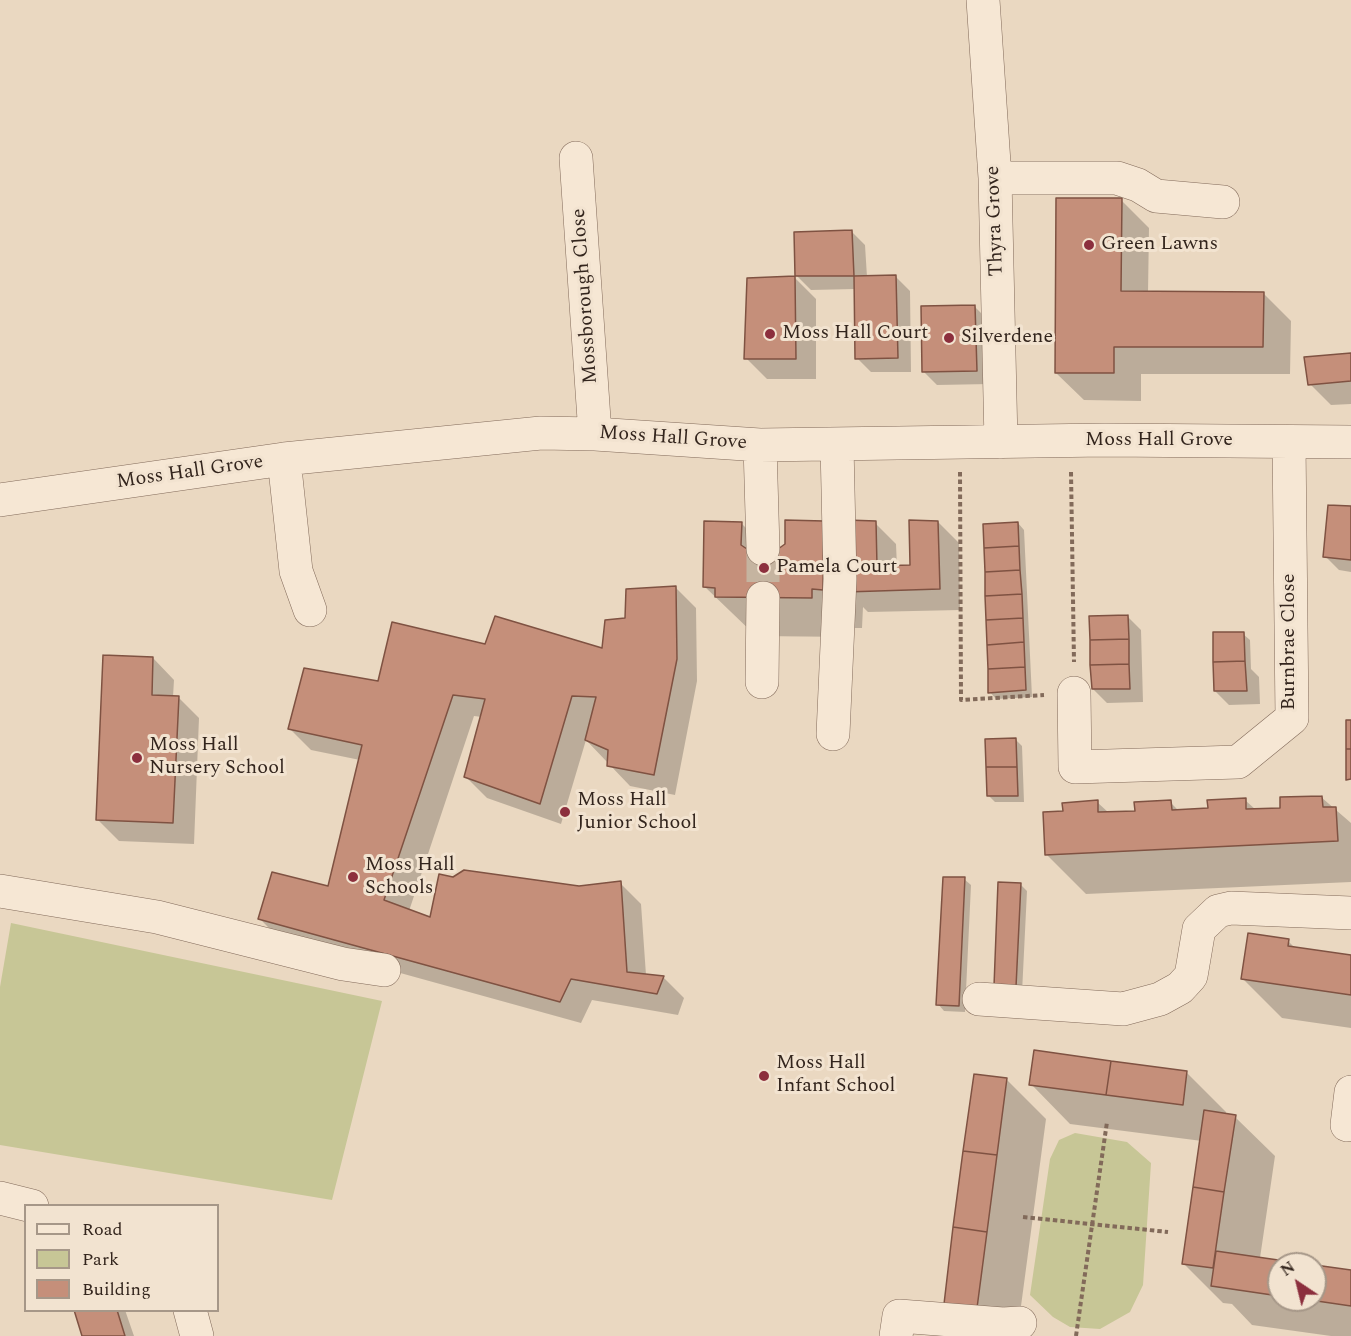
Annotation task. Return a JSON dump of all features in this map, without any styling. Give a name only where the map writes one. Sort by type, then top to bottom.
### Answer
[{"type":"street","name":"Thyra Grove","points":[[984,0],[995,178],[1001,442]]},
{"type":"street","name":"Mossborough Close","points":[[576,158],[595,434]]},
{"type":"street","points":[[995,178],[1117,178],[1138,185],[1156,196],[1223,202]]},
{"type":"street","name":"Moss Hall Grove","points":[[0,500],[284,459],[541,433],[595,434],[760,445],[1071,441],[1351,442]]},
{"type":"street","name":"Burnbrae Close","points":[[1074,693],[1076,767],[1238,762],[1292,717],[1289,442]]},
{"type":"street","points":[[760,445],[763,549]]},
{"type":"street","points":[[833,734],[840,579],[837,445]]},
{"type":"street","points":[[284,459],[296,571],[310,610]]},
{"type":"street","points":[[762,682],[763,598]]},
{"type":"street","points":[[0,891],[157,917],[343,964],[384,970]]},
{"type":"street","points":[[979,999],[1124,1009],[1160,999],[1180,988],[1191,976],[1199,929],[1218,911],[1230,908],[1351,913]]},
{"type":"street","points":[[1347,1125],[1351,1092]]},
{"type":"street","points":[[0,1198],[24,1204]]},
{"type":"street","points":[[190,1312],[197,1336]]},
{"type":"street","points":[[896,1336],[899,1316],[1003,1324],[1020,1323]]},
{"type":"path","points":[[960,443],[961,700],[1074,693],[1071,441]]},
{"type":"path","points":[[1076,1336],[1107,1122]]},
{"type":"path","points":[[1023,1216],[1168,1232]]},
{"type":"green space","points":[[11,923],[382,1001],[332,1200],[0,1145],[0,987]]},
{"type":"green space","points":[[1075,1133],[1127,1142],[1151,1163],[1143,1285],[1130,1312],[1100,1329],[1070,1327],[1053,1317],[1030,1295],[1050,1159],[1059,1140]]},
{"type":"building","name":"Green Lawns","points":[[1056,198],[1122,198],[1121,291],[1264,292],[1263,347],[1114,347],[1114,373],[1055,373]]},
{"type":"building","name":"Moss Hall Court","points":[[852,230],[854,276],[795,276],[794,232]]},
{"type":"building","name":"Moss Hall Court","points":[[896,275],[898,358],[855,359],[854,276]]},
{"type":"building","name":"Moss Hall Court","points":[[795,276],[796,359],[744,359],[747,278]]},
{"type":"building","name":"Silverdene","points":[[975,305],[977,371],[922,372],[921,306]]},
{"type":"building","points":[[1351,353],[1351,381],[1308,385],[1304,357]]},
{"type":"building","points":[[1328,505],[1351,506],[1351,560],[1323,557]]},
{"type":"building","name":"Pamela Court","points":[[785,520],[824,521],[823,590],[812,589],[812,598],[715,597],[715,588],[703,587],[704,521],[742,522],[741,545],[747,549],[778,549],[785,544]]},
{"type":"building","points":[[847,520],[876,521],[877,566],[910,565],[909,520],[938,521],[940,589],[846,592]]},
{"type":"building","points":[[1018,522],[1019,546],[984,548],[983,524]]},
{"type":"building","points":[[1019,546],[1020,570],[985,572],[984,548]]},
{"type":"building","points":[[1020,570],[1022,594],[985,596],[985,572]]},
{"type":"building","points":[[676,586],[677,659],[654,775],[607,766],[608,750],[585,740],[596,697],[572,696],[540,804],[464,777],[485,699],[453,695],[384,900],[430,917],[439,874],[453,877],[464,870],[579,886],[621,881],[627,972],[664,976],[657,994],[571,979],[560,1002],[258,919],[272,872],[328,886],[362,745],[288,729],[304,668],[378,681],[392,622],[485,644],[495,616],[602,648],[605,620],[625,618],[626,589]]},
{"type":"building","points":[[1022,594],[1023,618],[986,620],[985,596]]},
{"type":"building","points":[[1128,615],[1129,639],[1090,640],[1089,616]]},
{"type":"building","points":[[1023,618],[1024,642],[987,645],[986,620]]},
{"type":"building","points":[[1213,632],[1244,632],[1245,661],[1213,662]]},
{"type":"building","points":[[1129,639],[1129,664],[1090,665],[1090,640]]},
{"type":"building","points":[[1024,642],[1025,667],[988,669],[987,645]]},
{"type":"building","name":"Moss Hall Nursery School","points":[[103,655],[153,657],[152,695],[179,696],[173,823],[96,820]]},
{"type":"building","points":[[1245,661],[1247,691],[1214,691],[1213,662]]},
{"type":"building","points":[[1129,664],[1130,689],[1092,689],[1090,665]]},
{"type":"building","points":[[1025,667],[1026,690],[988,693],[988,669]]},
{"type":"building","points":[[1346,720],[1351,720],[1351,749],[1346,749]]},
{"type":"building","points":[[1016,738],[1017,767],[986,767],[985,739]]},
{"type":"building","points":[[1346,749],[1351,749],[1351,779],[1346,780]]},
{"type":"building","points":[[986,767],[1017,767],[1018,796],[987,796]]},
{"type":"building","points":[[1322,796],[1323,807],[1336,807],[1338,841],[1045,855],[1043,812],[1063,811],[1062,803],[1098,800],[1098,812],[1135,811],[1134,802],[1171,800],[1172,810],[1208,808],[1207,800],[1246,798],[1246,809],[1280,808],[1280,797]]},
{"type":"building","points":[[943,877],[965,877],[959,1006],[936,1005]]},
{"type":"building","points":[[998,882],[1021,883],[1016,987],[994,986]]},
{"type":"building","points":[[1248,933],[1289,939],[1288,946],[1351,955],[1351,995],[1241,979]]},
{"type":"building","points":[[1034,1050],[1111,1061],[1106,1095],[1029,1085]]},
{"type":"building","points":[[1111,1061],[1187,1071],[1183,1105],[1106,1095]]},
{"type":"building","points":[[974,1074],[1007,1078],[997,1155],[963,1151]]},
{"type":"building","points":[[1204,1110],[1236,1115],[1224,1192],[1193,1187]]},
{"type":"building","points":[[963,1151],[997,1155],[987,1232],[953,1227]]},
{"type":"building","points":[[1193,1187],[1224,1192],[1213,1268],[1182,1264]]},
{"type":"building","points":[[953,1227],[987,1232],[977,1308],[944,1304]]},
{"type":"building","points":[[1216,1251],[1267,1258],[1267,1294],[1211,1286]]},
{"type":"building","points":[[1327,1267],[1351,1270],[1351,1306],[1327,1302]]},
{"type":"building","points":[[75,1312],[118,1312],[125,1336],[82,1336]]},
{"type":"tunnel","points":[[763,549],[763,598]]},
{"type":"place","name":"Green Lawns","points":[[1089,245]]},
{"type":"place","name":"Moss Hall Court","points":[[770,334]]},
{"type":"place","name":"Silverdene","points":[[949,338]]},
{"type":"place","name":"Pamela Court","points":[[764,568]]},
{"type":"place","name":"Moss Hall Nursery School","points":[[137,758]]},
{"type":"place","name":"Moss Hall Junior School","points":[[565,812]]},
{"type":"place","name":"Moss Hall Schools","points":[[353,877]]},
{"type":"place","name":"Moss Hall Infant School","points":[[764,1076]]}]
